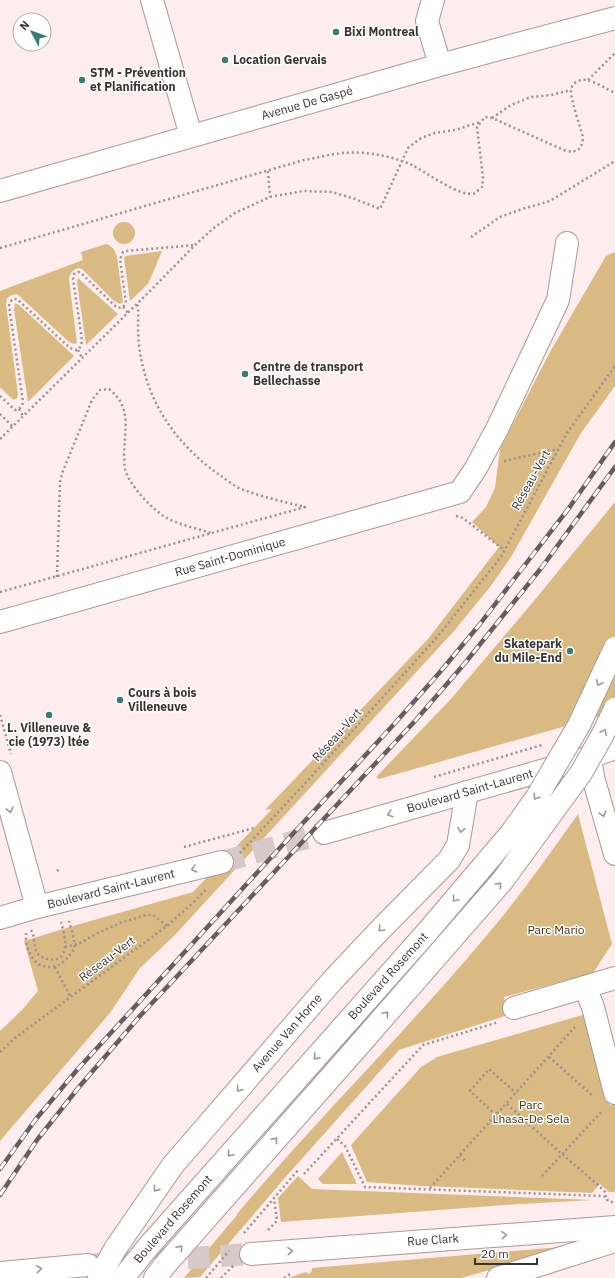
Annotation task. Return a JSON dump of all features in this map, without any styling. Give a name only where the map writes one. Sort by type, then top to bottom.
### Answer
[{"type":"main road","points":[[152,0],[191,136]]},
{"type":"main road","points":[[433,0],[427,21],[440,65]]},
{"type":"main road","name":"Avenue De Gaspé","points":[[0,191],[440,65],[615,18]]},
{"type":"main road","points":[[476,468],[497,429],[558,300],[567,243]]},
{"type":"main road","name":"Rue Saint-Dominique","points":[[0,622],[460,492],[476,468]]},
{"type":"main road","name":"Boulevard Rosemont","points":[[123,1278],[202,1186],[428,931],[512,832],[537,797],[579,725],[615,648]]},
{"type":"main road","name":"Boulevard Rosemont","points":[[155,1278],[503,880],[581,773],[602,736],[615,708]]},
{"type":"main road","name":"Boulevard Saint-Laurent","points":[[324,833],[590,757],[615,748]]},
{"type":"main road","points":[[590,757],[593,777],[615,853]]},
{"type":"main road","points":[[0,772],[37,907]]},
{"type":"main road","name":"Avenue Van Horne","points":[[94,1271],[115,1249],[173,1165],[332,981],[449,860],[458,845],[467,792]]},
{"type":"main road","name":"Boulevard Saint-Laurent","points":[[0,918],[37,907],[230,858]]},
{"type":"main road","points":[[514,1008],[615,978]]},
{"type":"main road","points":[[585,987],[593,1007],[605,1099]]},
{"type":"main road","name":"Rue Clark","points":[[246,1246],[615,1227]]},
{"type":"main road","points":[[498,1278],[615,1241]]},
{"type":"main road","points":[[0,1273],[94,1271]]},
{"type":"path","points":[[588,80],[615,53]]},
{"type":"path","points":[[0,248],[304,160],[343,153],[361,153],[385,156],[403,161],[421,169],[456,191],[466,194],[475,193],[482,186],[483,178],[477,127],[485,117],[492,118],[566,150],[574,152],[580,149],[583,137],[571,90],[573,83],[580,80],[588,80],[615,94]]},
{"type":"path","points":[[492,118],[511,105],[531,97],[551,95],[571,90]]},
{"type":"path","points":[[0,439],[195,245],[215,227],[234,213],[270,197],[304,191],[332,192],[380,209],[408,148],[421,138],[480,122]]},
{"type":"path","points":[[471,237],[500,217],[550,200],[615,161]]},
{"type":"path","points":[[268,171],[270,197]]},
{"type":"path","points":[[123,307],[126,303],[120,259],[123,252],[195,245]]},
{"type":"path","points":[[78,350],[81,346],[82,340],[72,279],[74,274],[78,272],[81,273],[114,305],[118,308],[123,307]]},
{"type":"path","points":[[19,409],[23,402],[9,306],[13,299],[17,299],[70,348],[78,350]]},
{"type":"path","points":[[0,592],[305,507],[268,498],[240,488],[197,457],[176,435],[153,397],[146,377],[141,358],[138,325],[139,310],[137,304]]},
{"type":"path","points":[[123,307],[128,313]]},
{"type":"path","points":[[78,350],[82,358]]},
{"type":"path","name":"Réseau-Vert","points":[[230,858],[310,778],[438,636],[501,557],[567,433],[615,366]]},
{"type":"path","points":[[57,577],[60,481],[92,400],[100,390],[109,389],[115,394],[125,411],[124,467],[128,478],[154,509],[165,517],[212,533]]},
{"type":"path","points":[[0,396],[15,410],[19,409]]},
{"type":"path","points":[[19,409],[23,416]]},
{"type":"path","points":[[0,414],[13,427]]},
{"type":"path","points":[[476,468],[559,449]]},
{"type":"path","points":[[452,515],[463,518],[504,550]]},
{"type":"path","name":"Boulevard Saint-Laurent","points":[[430,778],[544,745]]},
{"type":"path","name":"Réseau-Vert","points":[[0,1052],[15,1038],[167,926],[195,901],[212,883]]},
{"type":"path","points":[[65,947],[78,944],[120,923],[146,915],[153,915],[167,926]]},
{"type":"path","points":[[30,929],[33,934],[36,952],[45,959],[56,959],[64,952],[65,947],[60,920]]},
{"type":"path","points":[[26,930],[30,953],[33,959],[41,966],[55,967],[65,961],[74,948],[69,923]]},
{"type":"path","points":[[55,967],[70,998]]},
{"type":"path","points":[[304,1174],[423,1045],[510,1019],[514,1008]]},
{"type":"path","points":[[430,1189],[577,1025]]},
{"type":"path","points":[[542,1176],[563,1155],[605,1099],[549,1057]]},
{"type":"path","points":[[496,1115],[470,1091],[489,1069],[516,1093]]},
{"type":"path","points":[[507,1104],[605,1192],[608,1201],[615,1203]]},
{"type":"path","points":[[337,1139],[345,1146],[365,1187],[606,1197]]},
{"type":"path","points":[[460,1155],[466,1162]]},
{"type":"path","points":[[246,1246],[299,1169]]},
{"type":"path","points":[[206,1278],[230,1250]]},
{"type":"green space","points":[[124,222],[132,225],[135,233],[132,241],[124,244],[116,241],[113,233],[116,225]]},
{"type":"green space","points":[[106,244],[113,249],[117,257],[123,302],[120,304],[114,301],[82,269],[78,268],[73,271],[69,279],[77,343],[74,344],[69,342],[17,294],[7,298],[6,304],[18,394],[17,398],[14,400],[0,387],[0,291],[83,260],[81,252]]},
{"type":"green space","points":[[162,251],[148,284],[130,301],[124,258],[126,256]]},
{"type":"green space","points":[[615,252],[615,386],[581,433],[511,557],[490,587],[454,631],[174,936],[140,968],[110,1013],[0,1141],[0,1031],[22,1010],[38,991],[24,941],[193,892],[272,809],[265,810],[428,639],[499,547],[472,522],[486,507],[495,488],[500,449],[550,352],[606,256]]},
{"type":"green space","points":[[78,278],[118,314],[86,345],[77,282]]},
{"type":"green space","points":[[15,303],[74,356],[28,402],[14,310]]},
{"type":"green space","points":[[615,502],[615,712],[379,779],[376,777],[450,700]]},
{"type":"green space","name":"Parc Mario","points":[[578,814],[612,944],[593,973],[504,997],[508,1015],[399,1050],[290,1172],[200,1277],[184,1278],[270,1176],[474,951],[506,912]]},
{"type":"green space","name":"Parc Lhasa-De Sela","points":[[586,1014],[610,1105],[615,1103],[615,1192],[609,1192],[600,1184],[592,1193],[422,1186],[367,1182],[351,1145],[421,1067],[437,1057]]},
{"type":"green space","points":[[342,1152],[357,1184],[323,1184],[318,1179]]},
{"type":"green space","points":[[298,1176],[312,1189],[593,1200],[505,1205],[281,1222],[278,1198]]},
{"type":"green space","points":[[561,1247],[561,1250],[461,1278],[288,1278],[306,1272],[309,1274],[312,1271],[312,1268]]},
{"type":"tunnel","points":[[222,862],[324,833]]},
{"type":"tunnel","points":[[89,1265],[251,1254]]},
{"type":"railway","points":[[0,1169],[36,1119],[77,1070],[440,672],[480,624],[569,508],[615,442]]},
{"type":"railway","points":[[0,1195],[37,1140],[79,1087],[140,1016],[415,721],[465,663],[542,567],[615,467]]},
{"type":"place","name":"Bixi Montreal","points":[[336,32]]},
{"type":"place","name":"Location Gervais","points":[[225,60]]},
{"type":"place","name":"STM - Prévention et Planification","points":[[82,80]]},
{"type":"place","name":"Centre de transport Bellechasse","points":[[245,374]]},
{"type":"place","name":"Skatepark du Mile-End","points":[[570,651]]},
{"type":"place","name":"Cours à bois Villeneuve","points":[[120,700]]},
{"type":"place","name":"L. Villeneuve & cie (1973) ltée","points":[[49,715]]}]
